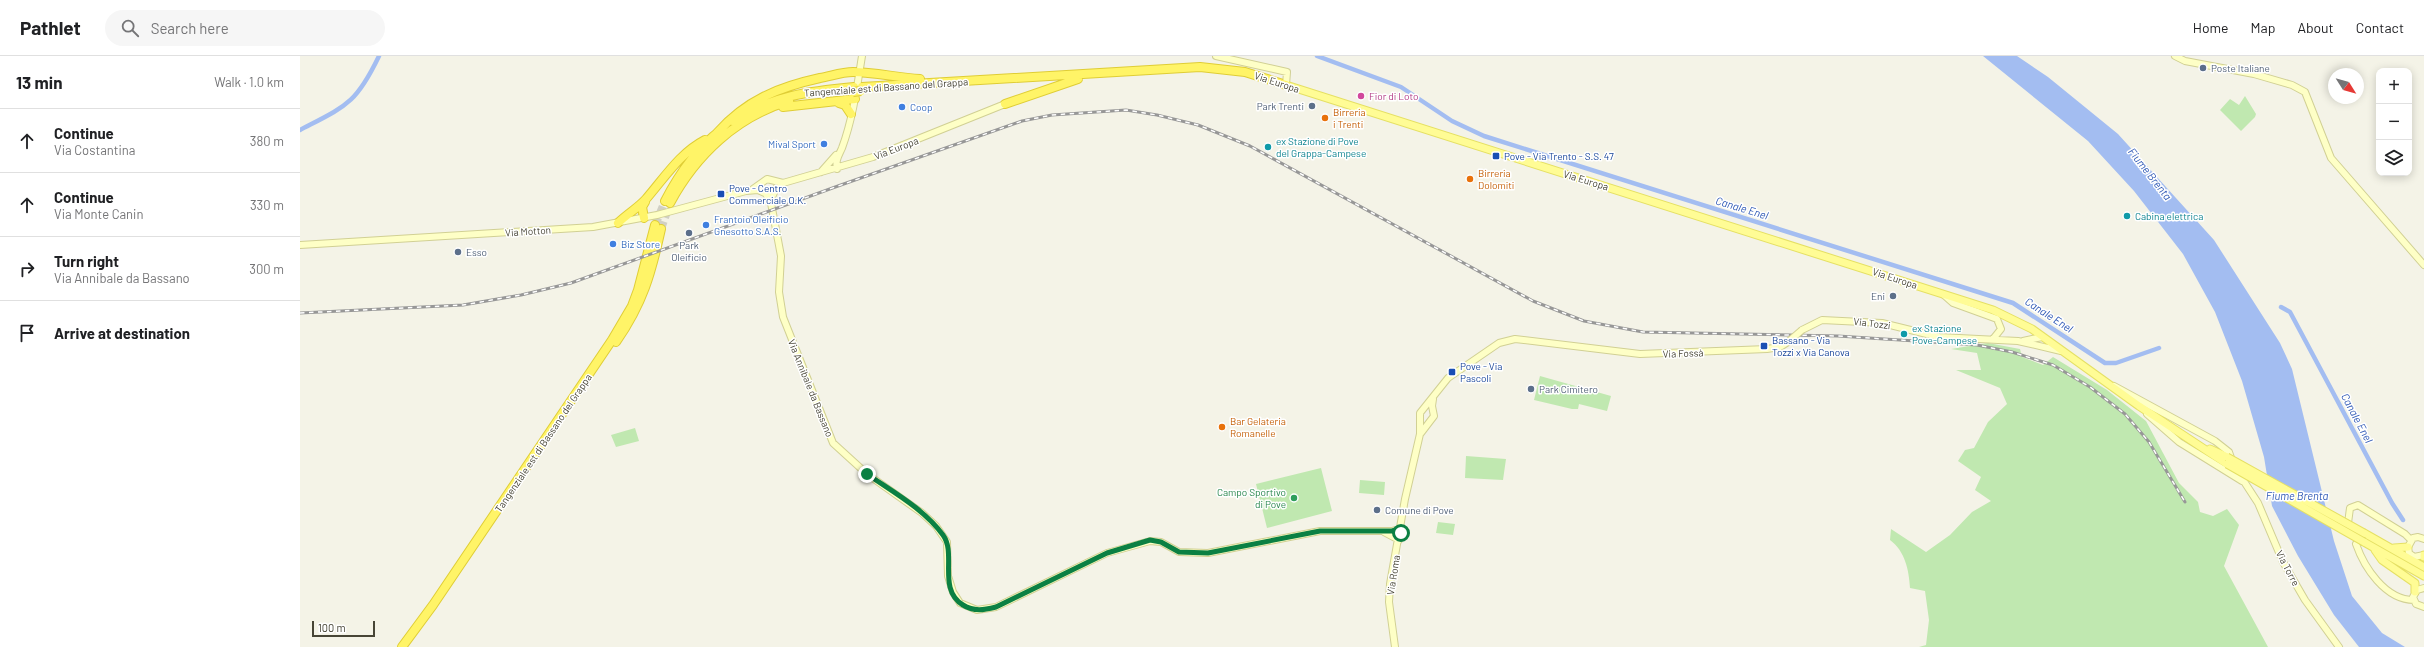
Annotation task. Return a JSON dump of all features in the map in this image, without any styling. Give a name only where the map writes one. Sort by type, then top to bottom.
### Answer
[{"type":"highway","name":"Via Europa","points":[[1097,75],[1186,68],[1215,68],[1245,72],[1286,85]]},
{"type":"highway","points":[[618,223],[646,199],[674,165],[693,146],[716,134],[732,116],[777,90],[837,74],[860,72],[942,82]]},
{"type":"highway","points":[[1005,104],[1062,84],[1097,75]]},
{"type":"highway","name":"Tangenziale est di Bassano del Grappa","points":[[1055,77],[1030,81],[857,91],[807,91],[775,99],[758,107],[716,134],[683,170],[668,202],[688,174],[711,147],[735,128],[772,107],[806,97],[857,91],[942,82],[1097,75]]},
{"type":"highway","points":[[840,103],[857,91]]},
{"type":"highway","points":[[772,107],[812,103],[840,103],[845,105],[851,114]]},
{"type":"highway","points":[[644,218],[642,207],[646,199]]},
{"type":"highway","name":"Tangenziale est di Bassano del Grappa","points":[[409,647],[635,312],[649,279],[658,227]]},
{"type":"highway","name":"Tangenziale est di Bassano del Grappa","points":[[402,647],[431,613]]},
{"type":"main road","name":"Via Europa","points":[[1286,85],[1942,293],[2003,314],[2042,337],[2139,406],[2227,461]]},
{"type":"main road","points":[[2227,461],[2396,550],[2409,543]]},
{"type":"main road","points":[[2227,461],[2424,576]]},
{"type":"main road","points":[[2364,533],[2424,567]]},
{"type":"main road","points":[[2374,548],[2382,560],[2415,583],[2415,592]]},
{"type":"street","points":[[839,168],[842,147],[857,91],[862,56]]},
{"type":"street","points":[[1216,56],[1287,72],[1286,85]]},
{"type":"street","points":[[2175,56],[2192,62],[2254,74],[2292,85],[2305,92],[2331,158],[2424,266]]},
{"type":"street","name":"Via Europa","points":[[764,193],[775,190],[783,183],[819,174],[873,157],[1005,104]]},
{"type":"street","points":[[819,174],[842,147]]},
{"type":"street","points":[[764,193],[761,184],[767,179],[772,180],[775,190]]},
{"type":"street","name":"Via Europa","points":[[772,180],[783,183]]},
{"type":"street","name":"Via Motton","points":[[300,245],[539,231],[618,223],[644,218],[752,190],[761,184]]},
{"type":"street","name":"Via Motton","points":[[752,190],[764,193]]},
{"type":"street","name":"Via Annibale da Bassano","points":[[771,203],[775,190]]},
{"type":"street","name":"Via Annibale da Bassano","points":[[764,193],[771,203],[781,256],[779,292],[783,317],[833,443],[867,474],[922,513],[936,526],[947,542],[949,581],[953,592],[960,603],[976,610],[996,607],[1107,553],[1150,540],[1161,542],[1172,549],[1186,553],[1208,553],[1320,531],[1380,531],[1402,528]]},
{"type":"street","points":[[1942,293],[1953,303],[1997,319],[2001,329],[1994,339]]},
{"type":"street","name":"Via Tozzi","points":[[1788,342],[1802,330],[1822,320],[1882,323],[1951,339],[1994,339],[2018,341]]},
{"type":"street","points":[[2018,341],[2042,337]]},
{"type":"street","name":"Via Roma","points":[[1394,647],[1389,598],[1402,528],[1405,499],[1420,434],[1420,413],[1434,398],[1448,378],[1492,347],[1506,341],[1515,340],[1576,348]]},
{"type":"street","points":[[2018,341],[2061,351]]},
{"type":"street","name":"Via Fossà","points":[[1576,348],[1640,354],[1686,353],[1766,349],[1780,347],[1788,342]]},
{"type":"street","name":"Via Torre","points":[[2104,382],[2118,387],[2230,452],[2234,466],[2258,503],[2283,562],[2298,587],[2339,647]]},
{"type":"street","name":"Via Roma","points":[[1420,434],[1434,416],[1432,410],[1434,398]]},
{"type":"street","name":"Via Torre","points":[[2139,406],[2179,442],[2245,483]]},
{"type":"street","points":[[1424,408],[1432,410]]},
{"type":"street","points":[[1421,419],[1430,422]]},
{"type":"street","points":[[2348,523],[2350,508],[2358,505],[2405,534],[2412,555],[2418,557],[2424,555]]},
{"type":"street","points":[[1380,531],[1399,540]]},
{"type":"street","points":[[2409,543],[2415,537],[2423,538]]},
{"type":"street","points":[[2356,544],[2364,565],[2375,579],[2403,599],[2414,600]]},
{"type":"street","points":[[2424,588],[2415,592],[2414,600],[2418,606],[2424,607]]},
{"type":"green space","points":[[2245,96],[2256,114],[2255,117],[2241,131],[2220,110],[2230,99],[2239,105]]},
{"type":"green space","points":[[1988,343],[2020,349],[2022,357],[2043,365],[2053,357],[2107,390],[2146,421],[2179,483],[2198,502],[2200,512],[2213,516],[2227,509],[2239,525],[2224,566],[2268,647],[1919,647],[1926,645],[1929,620],[1925,591],[1910,588],[1909,574],[1903,555],[1890,540],[1891,529],[1926,552],[1950,535],[1972,512],[1991,501],[1975,490],[1981,477],[1958,461],[1965,450],[1974,448],[1988,422],[2007,404],[2000,388],[1956,370],[1981,370],[1977,353],[1951,349]]},
{"type":"green space","points":[[1540,376],[1611,396],[1607,411],[1579,404],[1578,409],[1572,409],[1534,400]]},
{"type":"green space","points":[[635,428],[639,441],[616,447],[611,435]]},
{"type":"green space","points":[[1466,456],[1506,459],[1503,480],[1465,478]]},
{"type":"green space","name":"Campo Sportivo di Pove","points":[[1321,468],[1332,511],[1267,528],[1256,484]]},
{"type":"green space","points":[[1360,480],[1385,482],[1384,495],[1359,493]]},
{"type":"green space","points":[[1438,522],[1455,524],[1453,535],[1436,533]]},
{"type":"water","name":"Fiume Brenta","points":[[1983,56],[2017,56],[2048,77],[2118,134],[2214,240],[2280,343],[2292,369],[2334,541],[2352,596],[2382,633],[2405,647],[2359,647],[2334,615],[2298,556],[2272,506],[2264,457],[2242,381],[2215,312],[2183,254],[2134,191],[2088,141]]},
{"type":"waterway","points":[[300,130],[329,115],[348,102],[363,84],[379,56]]},
{"type":"waterway","name":"Canale Enel","points":[[1317,56],[1401,87],[1452,121],[1484,136],[2013,303],[2105,363],[2116,363],[2159,348]]},
{"type":"waterway","name":"Canale Enel","points":[[2281,307],[2290,312],[2392,503],[2403,520]]},
{"type":"tunnel","points":[[655,225],[665,201]]},
{"type":"tunnel","points":[[661,229],[670,203]]},
{"type":"railway","points":[[300,313],[463,305],[521,295],[571,283],[1022,121],[1052,115],[1126,110],[1157,115],[1198,125],[1250,146],[1533,301],[1584,321],[1643,332],[1838,336],[1977,345],[2012,352],[2053,365],[2090,387],[2125,414],[2149,442],[2185,502]]},
{"type":"place","name":"Poste Italiane","points":[[2203,68]]},
{"type":"place","name":"Fior di Loto","points":[[1361,96]]},
{"type":"place","name":"Park Trenti","points":[[1312,106]]},
{"type":"place","name":"Coop","points":[[902,107]]},
{"type":"place","name":"Birreria i Trenti","points":[[1325,118]]},
{"type":"place","name":"Mival Sport","points":[[824,144]]},
{"type":"place","name":"ex Stazione di Pove del Grappa-Campese","points":[[1268,147]]},
{"type":"place","name":"Pove - Via Trento - S.S. 47","points":[[1496,156]]},
{"type":"place","name":"Birreria Dolomiti","points":[[1470,179]]},
{"type":"place","name":"Pove - Centro Commerciale O.K.","points":[[721,194]]},
{"type":"place","name":"Cabina elettrica","points":[[2127,216]]},
{"type":"place","name":"Frantoio Oleificio Gnesotto S.A.S.","points":[[706,225]]},
{"type":"place","name":"Park Oleificio","points":[[689,233]]},
{"type":"place","name":"Biz Store","points":[[613,244]]},
{"type":"place","name":"Esso","points":[[458,252]]},
{"type":"place","name":"Eni","points":[[1893,296]]},
{"type":"place","name":"ex Stazione Pove-Campese","points":[[1904,334]]},
{"type":"place","name":"Bassano - Via Tozzi x Via Canova","points":[[1764,346]]},
{"type":"place","name":"Pove - Via Pascoli","points":[[1452,372]]},
{"type":"place","name":"Park Cimitero","points":[[1531,389]]},
{"type":"place","name":"Bar Gelateria Romanelle","points":[[1222,427]]},
{"type":"place","name":"Campo Sportivo di Pove","points":[[1294,498]]},
{"type":"place","name":"Comune di Pove","points":[[1377,510]]},
{"type":"route","points":[[867,474],[922,513],[936,526],[947,542],[948,576],[950,586],[960,603],[976,610],[996,607],[1032,588],[1107,553],[1150,540],[1161,542],[1179,552],[1208,553],[1320,531],[1392,531],[1402,528],[1401,533]]}]
